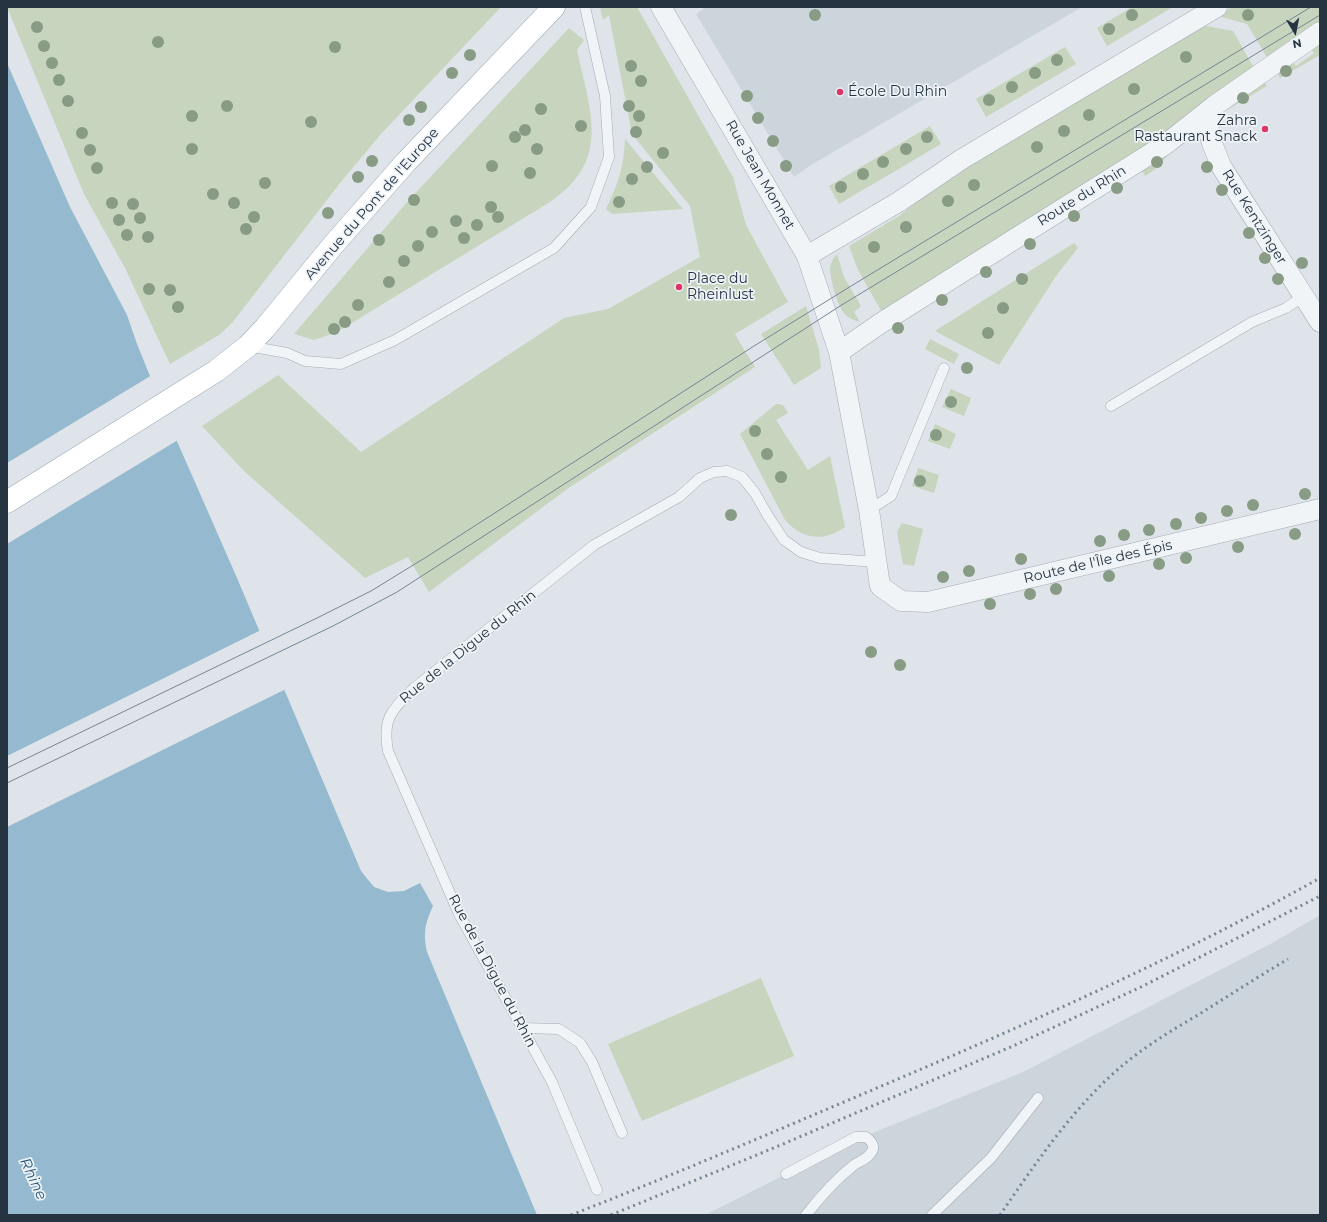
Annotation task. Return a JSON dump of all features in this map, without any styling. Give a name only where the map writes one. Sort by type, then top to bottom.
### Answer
[{"type":"main road","name":"Avenue du Pont de l'Europe","points":[[7,502],[216,371],[248,346],[265,328],[334,244],[406,162],[554,7]]},
{"type":"street","name":"Rue Jean Monnet","points":[[660,7],[807,256],[839,352],[869,510],[880,586]]},
{"type":"street","points":[[807,256],[900,201],[962,159],[1217,7]]},
{"type":"street","name":"Route du Rhin","points":[[839,352],[881,323],[1166,144],[1214,106],[1320,32]]},
{"type":"street","name":"Rue Kentzinger","points":[[1214,106],[1208,129],[1221,166],[1320,322]]},
{"type":"street","name":"Route de l'Île des Épis","points":[[880,586],[901,601],[928,602],[1320,509]]},
{"type":"lane","points":[[248,346],[286,353],[305,361],[341,364],[395,340],[554,248],[590,207],[609,157],[605,96],[585,7]]},
{"type":"lane","points":[[1111,406],[1252,322],[1286,308],[1304,296]]},
{"type":"lane","points":[[869,510],[891,496],[944,368]]},
{"type":"lane","name":"Rue de la Digue du Rhin","points":[[597,1190],[552,1082],[459,914],[388,751],[386,737],[387,724],[394,708],[414,688],[594,545],[679,497],[700,478],[714,472],[727,470],[742,477],[755,492],[768,516],[784,540],[801,552],[820,558],[877,562]]},
{"type":"lane","points":[[522,1028],[559,1029],[580,1043],[592,1062],[622,1133]]},
{"type":"lane","points":[[932,1215],[991,1158],[1038,1098]]},
{"type":"lane","points":[[786,1174],[856,1137],[866,1136],[872,1141],[873,1148],[870,1155],[854,1165],[838,1178],[806,1215]]},
{"type":"shaded area","name":"École Du Rhin","points":[[706,7],[1082,7],[811,165],[794,177],[696,14]]},
{"type":"shaded area","points":[[1320,915],[1320,1215],[705,1215],[848,1143],[1023,1072],[1274,942]]},
{"type":"green space","points":[[7,7],[501,7],[381,134],[340,183],[232,323],[219,335],[170,364],[125,268],[84,194]]},
{"type":"green space","points":[[600,7],[637,7],[733,177],[746,225],[788,302],[735,334],[755,367],[567,489],[429,592],[408,557],[365,578],[244,471],[202,426],[278,375],[361,452],[564,318],[608,309],[700,257],[690,206],[632,134],[609,15],[603,20]]},
{"type":"green space","points":[[1132,7],[1173,7],[1107,46],[1097,28]]},
{"type":"green space","points":[[1232,7],[1320,7],[1320,24],[1268,59],[1247,24],[1218,16]]},
{"type":"green space","points":[[1204,23],[1206,26],[1233,31],[1254,68],[1164,135],[883,314],[858,270],[849,246],[899,216],[961,167]]},
{"type":"green space","points":[[569,28],[584,40],[577,50],[591,114],[592,133],[589,152],[582,169],[569,186],[550,202],[337,332],[314,340],[294,334],[409,200]]},
{"type":"green space","points":[[1320,40],[1320,55],[1280,78],[1276,71],[1291,60],[1296,66],[1314,53],[1310,48]]},
{"type":"green space","points":[[1065,47],[1076,64],[986,117],[976,99]]},
{"type":"green space","points":[[1263,80],[1267,86],[1227,110],[1234,101]]},
{"type":"green space","points":[[930,126],[941,144],[839,204],[829,186]]},
{"type":"green space","points":[[625,139],[683,209],[612,214],[606,209],[620,175]]},
{"type":"green space","points":[[1179,144],[1154,170],[1145,176],[1140,167]]},
{"type":"green space","points":[[1074,243],[1078,248],[1056,276],[999,365],[935,331]]},
{"type":"green space","points":[[837,254],[844,277],[861,306],[854,312],[860,322],[851,319],[846,315],[841,309],[836,298],[830,268],[834,257]]},
{"type":"green space","points":[[806,306],[819,350],[821,368],[794,385],[761,334]]},
{"type":"green space","points":[[930,339],[959,354],[954,364],[925,349]]},
{"type":"green space","points":[[951,389],[971,398],[964,416],[942,407]]},
{"type":"green space","points":[[776,404],[781,404],[784,406],[788,413],[776,420],[808,470],[830,456],[845,527],[837,532],[822,537],[814,537],[799,532],[785,520],[740,434]]},
{"type":"green space","points":[[935,424],[956,434],[950,449],[928,441]]},
{"type":"green space","points":[[918,468],[939,475],[934,493],[912,486]]},
{"type":"green space","points":[[902,523],[923,529],[914,566],[903,564],[897,532]]},
{"type":"green space","points":[[761,978],[794,1056],[642,1121],[608,1044]]},
{"type":"water","name":"Rhine","points":[[7,63],[70,207],[127,315],[169,423],[237,578],[361,871],[374,887],[388,892],[404,891],[420,883],[433,906],[426,928],[425,939],[427,952],[537,1215],[7,1215]]},
{"type":"pier","points":[[152,375],[178,440],[7,544],[7,463]]},
{"type":"pier","points":[[261,630],[286,689],[7,827],[7,756]]},
{"type":"tram line","points":[[7,768],[371,591],[428,556],[754,346],[1311,7]]},
{"type":"tram line","points":[[7,783],[333,626],[397,592],[840,306],[1320,15]]},
{"type":"railway","points":[[571,1215],[767,1135],[1050,1013],[1159,962],[1320,878]]},
{"type":"railway","points":[[611,1215],[776,1147],[1013,1046],[1143,986],[1320,896]]},
{"type":"railway","points":[[1000,1215],[1057,1136],[1088,1098],[1105,1081],[1123,1065],[1159,1038],[1288,959]]},
{"type":"place","name":"École Du Rhin","points":[[840,92]]},
{"type":"place","name":"Zahra Rastaurant Snack","points":[[1265,129]]},
{"type":"place","name":"Place du Rheinlust","points":[[679,287]]}]
